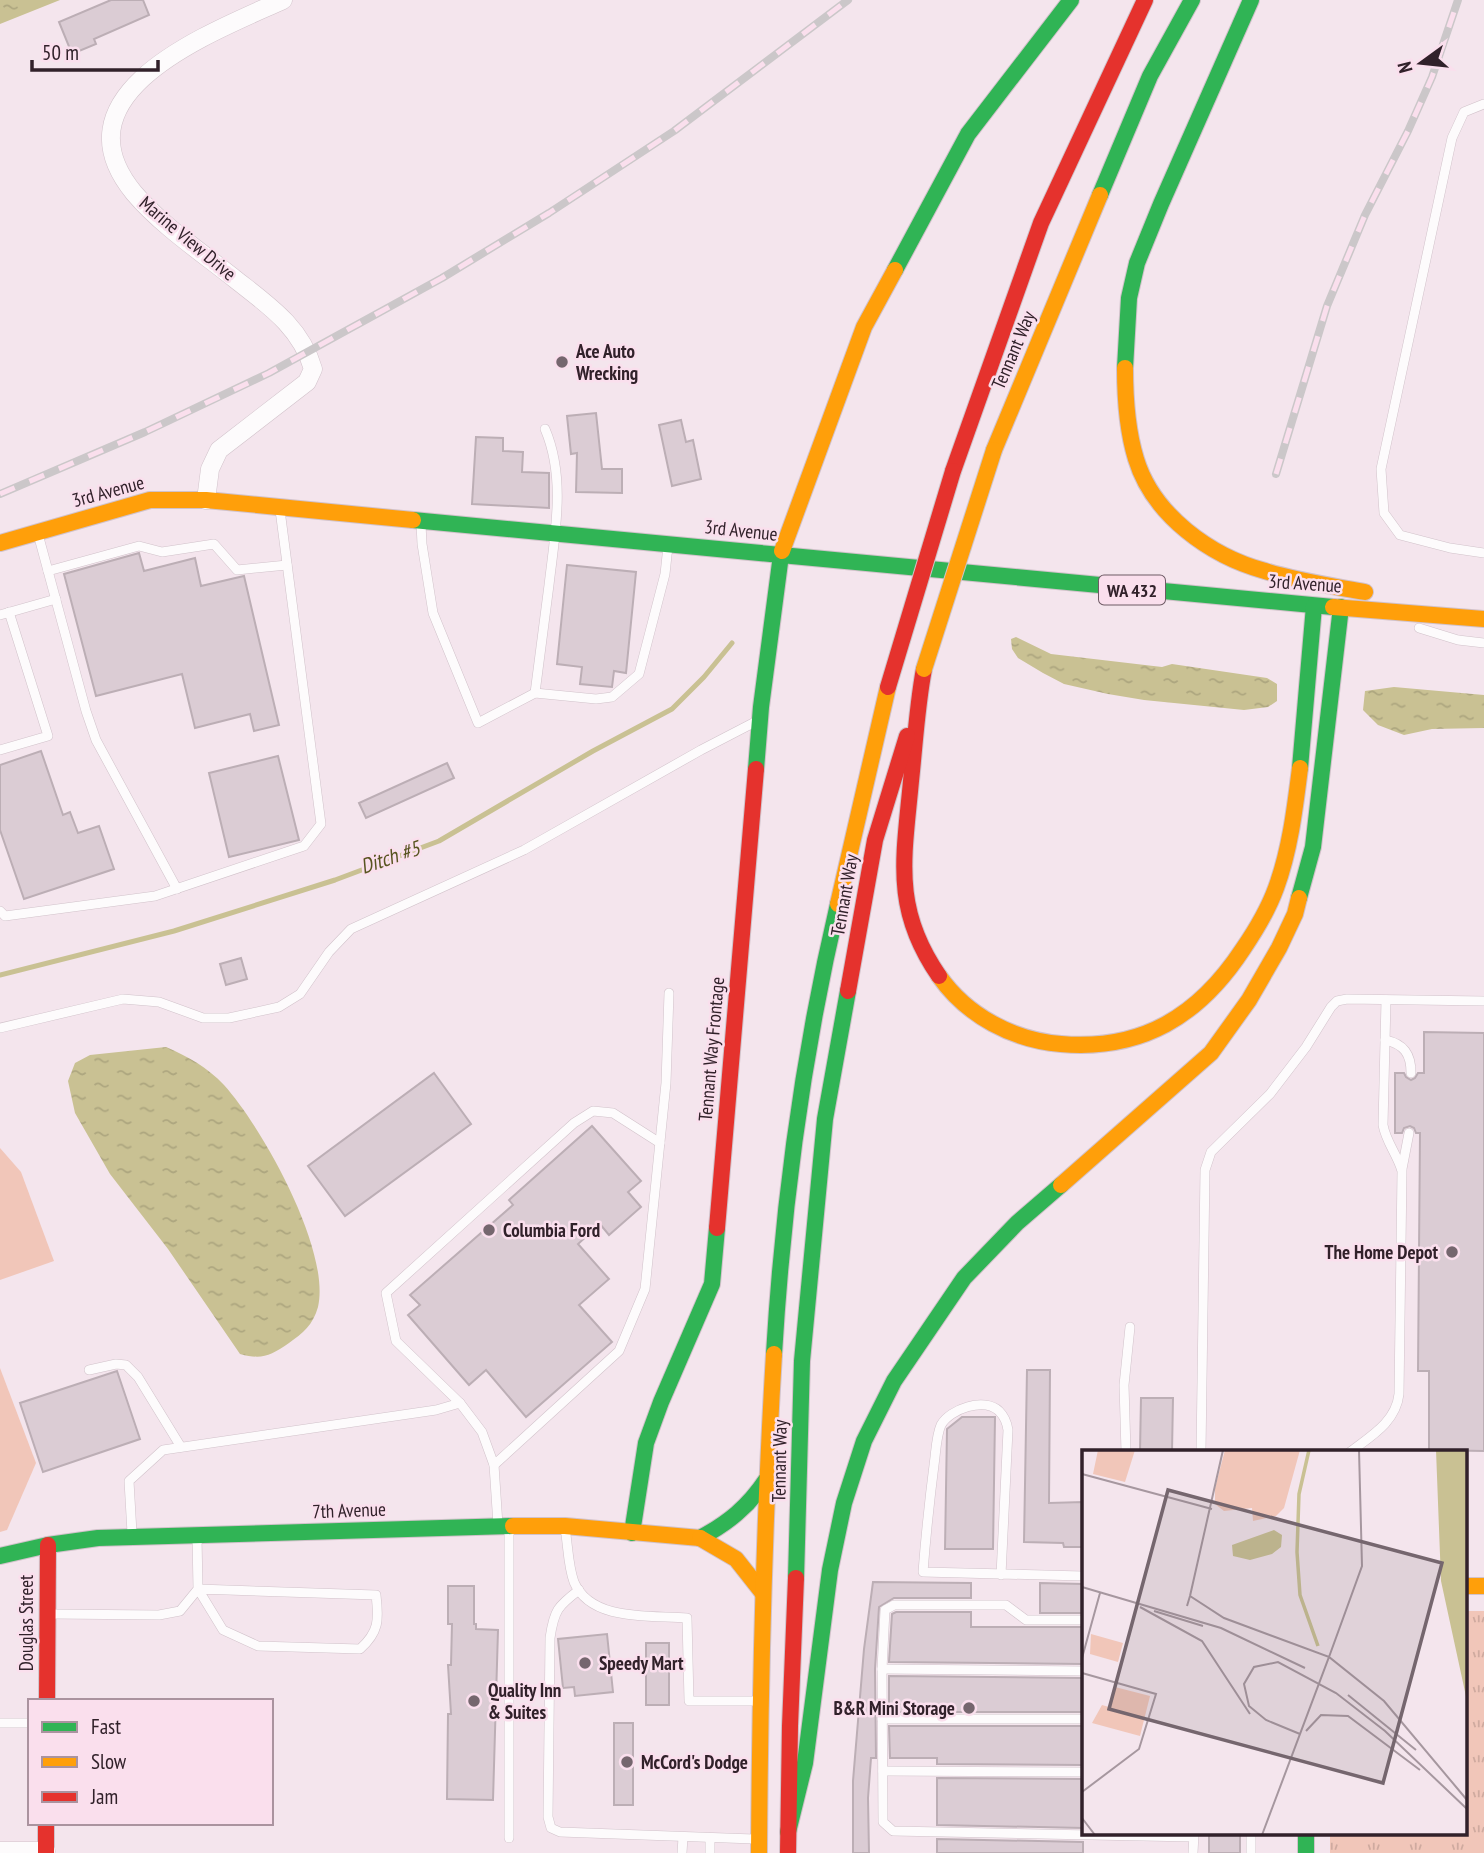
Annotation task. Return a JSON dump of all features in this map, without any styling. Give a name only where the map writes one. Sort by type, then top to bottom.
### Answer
[{"type":"main road","name":"Tennant Way Frontage","points":[[632,1533],[646,1445],[674,1368],[697,1325],[712,1284],[760,720],[781,555],[864,327],[968,134],[1071,0]]},
{"type":"main road","name":"Tennant Way","points":[[760,1846],[762,1592],[778,1282],[793,1138],[830,938],[888,687],[953,471],[1041,223],[1145,0]]},
{"type":"main road","name":"Tennant Way","points":[[788,1853],[802,1361],[825,1119],[875,840],[917,702],[924,669],[994,450],[1150,76],[1192,0]]},
{"type":"main road","points":[[1251,0],[1154,219],[1132,279],[1124,337],[1126,398],[1131,437],[1141,475],[1161,507],[1196,537],[1232,559],[1274,573],[1484,618]]},
{"type":"main road","name":"3rd Avenue","points":[[0,543],[150,500],[206,500],[1314,606],[1484,618]]},
{"type":"main road","points":[[917,702],[901,870],[905,901],[913,928],[934,972],[972,1012],[1017,1036],[1046,1044],[1068,1046],[1127,1040],[1157,1031],[1188,1010],[1226,975],[1254,933],[1273,894],[1287,845],[1297,791],[1314,606]]},
{"type":"main road","points":[[788,1832],[805,1763],[830,1570],[844,1503],[864,1441],[894,1381],[964,1278],[1017,1223],[1211,1053],[1249,1000],[1279,948],[1295,914],[1313,848],[1341,607]]},
{"type":"main road","points":[[700,1538],[729,1523],[752,1504],[766,1480]]},
{"type":"main road","name":"7th Avenue","points":[[0,1556],[48,1545],[98,1538],[503,1527],[565,1526],[700,1538]]},
{"type":"main road","points":[[700,1538],[727,1550],[743,1564],[762,1592]]},
{"type":"main road","name":"Douglas Street","points":[[47,1699],[48,1545]]},
{"type":"main road","points":[[1466,1586],[1484,1586]]},
{"type":"main road","points":[[46,1825],[46,1852]]},
{"type":"street","name":"Marine View Drive","points":[[206,500],[210,469],[219,450],[307,382],[313,369],[309,352],[286,320],[162,220],[134,192],[118,169],[111,147],[113,122],[129,90],[158,64],[201,37],[283,0]]},
{"type":"street","points":[[0,1851],[46,1852]]},
{"type":"lane","points":[[1484,104],[1464,112],[1451,138],[1381,469],[1384,513],[1400,535],[1450,548],[1484,553]]},
{"type":"lane","points":[[535,692],[556,533],[557,469],[553,448],[545,429]]},
{"type":"lane","points":[[0,911],[5,916],[155,897],[304,846],[321,824],[279,506]]},
{"type":"lane","points":[[421,520],[432,613],[478,723],[535,692],[596,699],[612,697],[639,674],[665,574],[668,544]]},
{"type":"lane","points":[[38,532],[96,740],[177,889]]},
{"type":"lane","points":[[48,571],[139,546],[162,552],[215,544],[237,570],[287,565]]},
{"type":"lane","points":[[0,750],[48,736],[4,614],[56,599]]},
{"type":"lane","points":[[1372,609],[1415,627],[1458,640],[1484,643]]},
{"type":"lane","points":[[0,1028],[123,999],[159,1002],[202,1018],[229,1018],[279,1007],[300,994],[329,952],[351,929],[524,850],[701,750],[760,720]]},
{"type":"lane","points":[[494,1465],[620,1351],[645,1289],[666,1083],[669,993]]},
{"type":"lane","points":[[1386,1000],[1383,1125],[1385,1137],[1399,1159],[1402,1171]]},
{"type":"lane","points":[[1201,1450],[1205,1170],[1211,1152],[1270,1094],[1331,1007],[1338,1001],[1484,1001]]},
{"type":"lane","points":[[1385,1040],[1398,1043],[1404,1048],[1409,1055],[1410,1073]]},
{"type":"lane","points":[[509,1838],[503,1527],[494,1465],[482,1432],[460,1403],[396,1341],[386,1293],[574,1123],[593,1111],[613,1112],[660,1143]]},
{"type":"lane","points":[[1352,1450],[1393,1416],[1398,1406],[1402,1171],[1409,1133]]},
{"type":"lane","points":[[1126,1450],[1124,1385],[1130,1327]]},
{"type":"lane","points":[[89,1370],[116,1364],[126,1365],[138,1377],[181,1447]]},
{"type":"lane","points":[[133,1537],[129,1480],[163,1450],[436,1410],[460,1403]]},
{"type":"lane","points":[[1001,1575],[1008,1452],[1006,1421],[1000,1411],[993,1407],[964,1408],[951,1414],[941,1426],[928,1510],[923,1572],[1001,1575],[1082,1576]]},
{"type":"lane","points":[[565,1526],[574,1582],[596,1606],[611,1612],[687,1618],[689,1701],[760,1701]]},
{"type":"lane","points":[[197,1535],[198,1588],[223,1630],[258,1646],[360,1649],[372,1638],[378,1618],[376,1595],[198,1588]]},
{"type":"lane","points":[[47,1614],[159,1615],[180,1611],[198,1588]]},
{"type":"lane","points":[[579,1590],[561,1604],[553,1616],[548,1817],[551,1828],[560,1832],[710,1838],[760,1846]]},
{"type":"lane","points":[[1082,1620],[1026,1620],[1006,1605],[894,1605],[886,1610],[882,1669],[883,1822],[892,1831],[1082,1834]]},
{"type":"lane","points":[[882,1669],[1082,1671]]},
{"type":"lane","points":[[882,1719],[1082,1719]]},
{"type":"lane","points":[[0,1723],[28,1723]]},
{"type":"lane","points":[[883,1771],[1082,1772]]},
{"type":"lane","points":[[682,1853],[683,1836]]},
{"type":"lane","points":[[710,1838],[710,1853]]},
{"type":"green space","points":[[0,1148],[21,1172],[54,1261],[0,1280]]},
{"type":"green space","points":[[0,1368],[36,1463],[7,1530],[0,1532]]},
{"type":"green space","points":[[1466,1611],[1484,1611],[1484,1853],[1330,1853],[1330,1836],[1466,1836]]},
{"type":"water","points":[[0,0],[60,0],[0,24]]},
{"type":"water","points":[[1016,637],[1051,654],[1162,667],[1172,664],[1267,678],[1277,684],[1277,701],[1268,707],[1244,710],[1144,700],[1064,684],[1018,658],[1012,649],[1011,639]]},
{"type":"water","points":[[1394,687],[1484,695],[1484,728],[1432,729],[1404,735],[1378,725],[1363,710],[1365,691]]},
{"type":"water","points":[[166,1047],[211,1073],[239,1104],[274,1159],[304,1223],[314,1254],[319,1283],[318,1307],[307,1328],[266,1356],[240,1354],[168,1249],[110,1174],[75,1113],[68,1081],[75,1063],[90,1055]]},
{"type":"building","points":[[111,0],[143,0],[149,15],[94,39],[96,44],[72,54],[59,22]]},
{"type":"building","points":[[596,413],[602,469],[622,469],[622,493],[576,492],[577,453],[571,454],[567,416]]},
{"type":"building","points":[[681,420],[686,442],[693,440],[701,479],[672,486],[659,425]]},
{"type":"building","points":[[476,437],[503,438],[503,451],[523,452],[522,472],[549,473],[549,508],[472,504]]},
{"type":"building","points":[[139,553],[144,571],[195,558],[201,586],[244,576],[279,725],[254,731],[250,714],[195,728],[182,674],[96,696],[64,574]]},
{"type":"building","points":[[567,565],[636,572],[626,673],[614,671],[612,687],[580,684],[582,667],[557,664]]},
{"type":"building","points":[[41,751],[63,815],[70,812],[78,833],[99,826],[114,869],[24,899],[0,830],[0,765]]},
{"type":"building","points":[[278,756],[299,840],[229,857],[209,773]]},
{"type":"building","points":[[447,763],[454,778],[366,818],[359,803]]},
{"type":"building","points":[[241,958],[247,979],[226,985],[220,964]]},
{"type":"building","name":"The Home Depot","points":[[1424,1032],[1484,1033],[1484,1451],[1429,1450],[1429,1371],[1418,1371],[1420,1133],[1416,1133],[1410,1126],[1404,1128],[1402,1133],[1395,1133],[1395,1073],[1404,1073],[1411,1080],[1418,1073],[1424,1073]]},
{"type":"building","points":[[434,1073],[471,1124],[345,1216],[308,1166]]},
{"type":"building","points":[[592,1126],[641,1181],[628,1192],[641,1207],[609,1235],[600,1224],[578,1244],[609,1279],[579,1305],[612,1342],[526,1417],[486,1370],[469,1385],[408,1315],[420,1305],[410,1295],[513,1205],[509,1200]]},
{"type":"building","points":[[1027,1370],[1050,1370],[1049,1503],[1082,1502],[1082,1547],[1064,1547],[1063,1543],[1024,1542]]},
{"type":"building","points":[[117,1371],[140,1439],[43,1472],[20,1403]]},
{"type":"building","points":[[1141,1398],[1173,1398],[1172,1450],[1140,1450]]},
{"type":"building","points":[[962,1417],[995,1417],[993,1549],[945,1549],[947,1429]]},
{"type":"building","points":[[873,1582],[971,1583],[971,1598],[894,1598],[879,1607],[875,1669],[876,1758],[871,1758],[868,1798],[869,1853],[853,1853],[853,1781],[864,1649]]},
{"type":"building","points":[[1040,1583],[1082,1584],[1082,1613],[1040,1613]]},
{"type":"building","name":"Quality Inn & Suites","points":[[448,1586],[474,1586],[476,1629],[498,1630],[493,1800],[447,1799],[448,1714],[451,1714],[448,1665],[451,1665],[452,1624],[448,1624]]},
{"type":"building","points":[[971,1612],[971,1627],[1082,1627],[1082,1664],[889,1662],[892,1614]]},
{"type":"building","name":"Speedy Mart","points":[[607,1634],[613,1692],[575,1696],[574,1687],[563,1688],[558,1639]]},
{"type":"building","points":[[646,1643],[669,1643],[669,1705],[646,1705]]},
{"type":"building","points":[[889,1676],[1082,1678],[1082,1712],[889,1712]]},
{"type":"building","points":[[614,1723],[633,1723],[633,1805],[614,1805]]},
{"type":"building","points":[[889,1726],[1082,1726],[1082,1765],[937,1764],[937,1758],[890,1758]]},
{"type":"building","points":[[937,1778],[1082,1779],[1082,1828],[937,1825]]},
{"type":"building","points":[[1209,1836],[1240,1836],[1240,1853],[1209,1853]]},
{"type":"building","points":[[937,1839],[1083,1842],[1083,1853],[937,1853]]},
{"type":"waterway","name":"Ditch #5","points":[[0,975],[174,931],[335,880],[439,841],[593,751],[672,709],[704,677],[732,643]]},
{"type":"railway","points":[[0,494],[145,432],[269,373],[442,278],[549,213],[674,131],[848,0]]},
{"type":"railway","points":[[1276,474],[1327,306],[1365,215],[1432,77],[1458,0]]},
{"type":"traffic: fast","points":[[895,270],[968,134],[1071,0]]},
{"type":"traffic: fast","points":[[1100,195],[1150,76],[1192,0]]},
{"type":"traffic: fast","points":[[1125,368],[1129,298],[1137,263],[1251,0]]},
{"type":"traffic: fast","points":[[413,520],[781,555],[761,707],[756,769]]},
{"type":"traffic: fast","points":[[782,551],[781,555],[1333,607]]},
{"type":"traffic: fast","points":[[1300,768],[1314,606]]},
{"type":"traffic: fast","points":[[1299,898],[1313,847],[1341,607]]},
{"type":"traffic: fast","points":[[774,1354],[796,1128],[814,1016],[838,904]]},
{"type":"traffic: fast","points":[[796,1578],[802,1361],[825,1119],[848,991]]},
{"type":"traffic: fast","points":[[788,1832],[805,1763],[830,1570],[844,1503],[864,1441],[894,1381],[964,1278],[1017,1223],[1061,1185]]},
{"type":"traffic: fast","points":[[632,1533],[646,1443],[712,1284],[717,1228]]},
{"type":"traffic: fast","points":[[700,1538],[737,1514],[766,1480]]},
{"type":"traffic: fast","points":[[0,1556],[48,1545],[98,1538],[513,1526]]},
{"type":"traffic: fast","points":[[1306,1836],[1306,1853]]},
{"type":"traffic: slow","points":[[994,450],[1100,195]]},
{"type":"traffic: slow","points":[[782,551],[864,327],[895,270]]},
{"type":"traffic: slow","points":[[1125,368],[1127,414],[1136,459],[1156,498],[1186,530],[1204,544],[1244,564],[1289,578],[1365,592]]},
{"type":"traffic: slow","points":[[924,669],[994,450]]},
{"type":"traffic: slow","points":[[0,543],[150,500],[206,500],[413,520]]},
{"type":"traffic: slow","points":[[1333,607],[1484,619]]},
{"type":"traffic: slow","points":[[838,904],[888,687]]},
{"type":"traffic: slow","points":[[939,976],[950,990],[977,1014],[1009,1031],[1043,1042],[1090,1045],[1117,1042],[1143,1035],[1166,1024],[1187,1010],[1226,973],[1265,912],[1285,859],[1300,768]]},
{"type":"traffic: slow","points":[[1061,1185],[1211,1053],[1249,1000],[1279,948],[1295,914],[1299,898]]},
{"type":"traffic: slow","points":[[759,1853],[763,1603],[774,1354]]},
{"type":"traffic: slow","points":[[513,1526],[565,1526],[700,1538]]},
{"type":"traffic: slow","points":[[700,1538],[736,1559],[762,1592]]},
{"type":"traffic: slow","points":[[1466,1586],[1484,1586]]},
{"type":"traffic: jam","points":[[953,471],[1041,223],[1145,0]]},
{"type":"traffic: jam","points":[[888,687],[953,471]]},
{"type":"traffic: jam","points":[[924,669],[906,834],[905,882],[914,928],[939,976]]},
{"type":"traffic: jam","points":[[848,991],[875,840],[907,736]]},
{"type":"traffic: jam","points":[[717,1228],[756,769]]},
{"type":"traffic: jam","points":[[47,1699],[48,1545]]},
{"type":"traffic: jam","points":[[788,1853],[796,1578]]},
{"type":"traffic: jam","points":[[46,1825],[46,1853]]},
{"type":"place","name":"Ace Auto Wrecking","points":[[562,362]]},
{"type":"place","name":"Columbia Ford","points":[[489,1230]]},
{"type":"place","name":"The Home Depot","points":[[1452,1252]]},
{"type":"place","name":"Speedy Mart","points":[[585,1663]]},
{"type":"place","name":"Quality Inn & Suites","points":[[474,1701]]},
{"type":"place","name":"B&R Mini Storage","points":[[969,1708]]},
{"type":"place","name":"McCord's Dodge","points":[[627,1762]]}]
